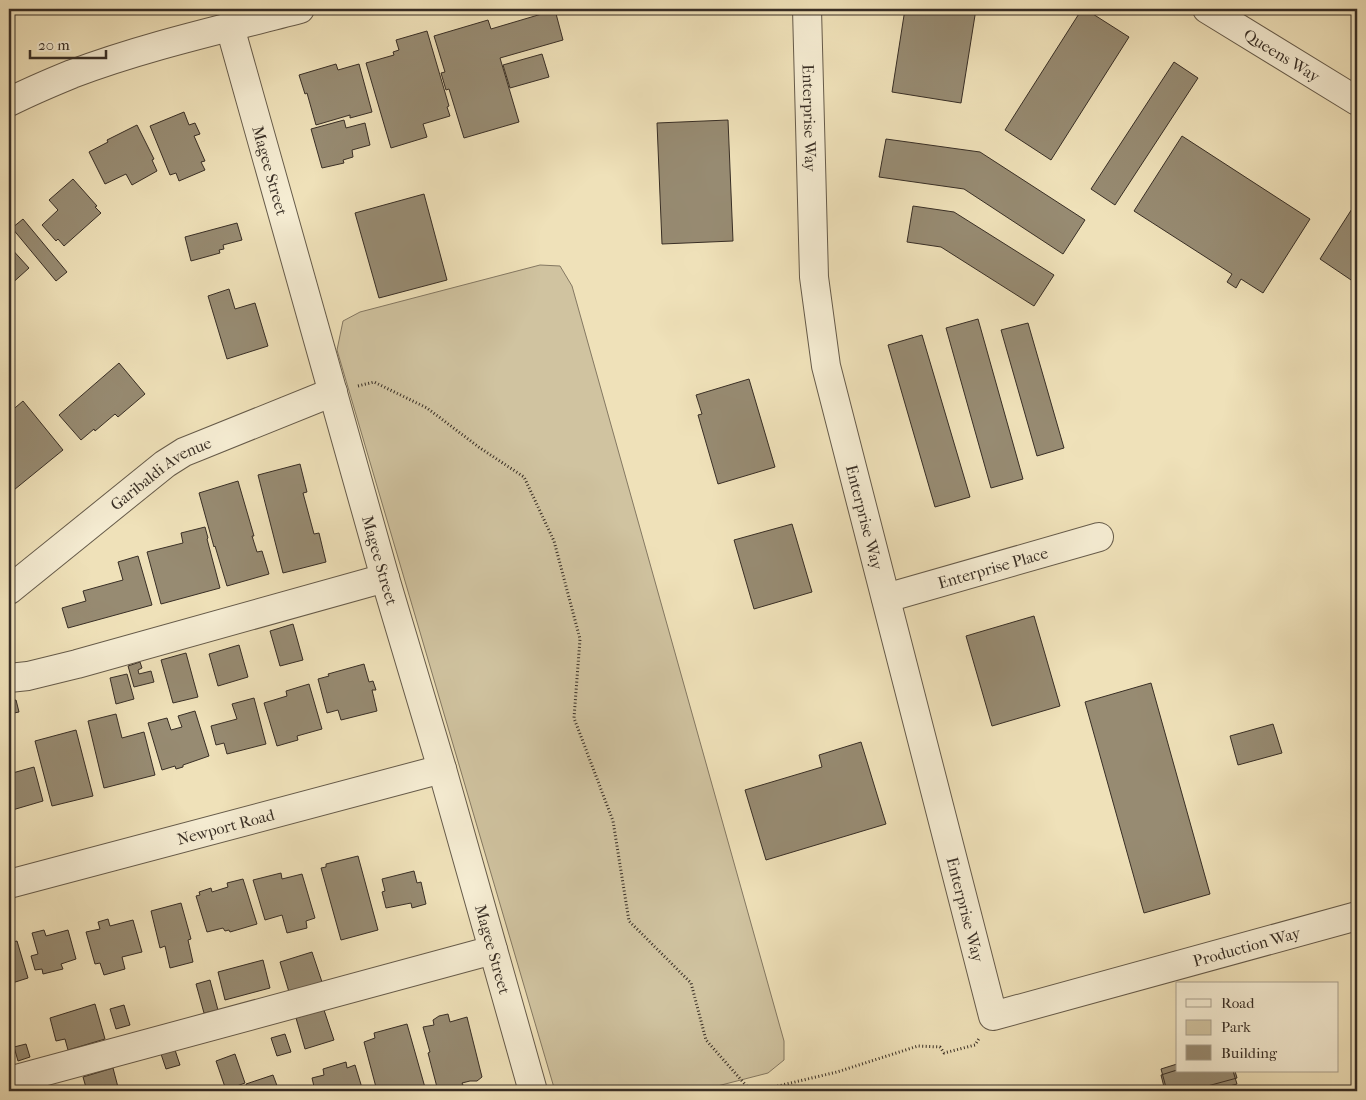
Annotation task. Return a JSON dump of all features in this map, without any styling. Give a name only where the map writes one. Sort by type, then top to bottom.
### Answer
[{"type":"street","points":[[9,102],[72,74],[109,61],[300,9]]},
{"type":"street","name":"Enterprise Way","points":[[806,9],[814,277],[826,366],[993,1016]]},
{"type":"street","name":"Queens Way","points":[[1206,9],[1357,101]]},
{"type":"street","name":"Magee Street","points":[[230,27],[385,578],[442,769],[533,1091]]},
{"type":"street","name":"Garibaldi Avenue","points":[[9,590],[165,464],[184,452],[334,392]]},
{"type":"street","name":"Enterprise Place","points":[[886,598],[1099,537]]},
{"type":"street","points":[[9,678],[28,676],[78,664],[385,578]]},
{"type":"street","name":"Newport Road","points":[[9,884],[442,769]]},
{"type":"street","name":"Production Way","points":[[993,1016],[1357,916]]},
{"type":"street","points":[[9,1081],[492,950]]},
{"type":"path","points":[[334,392],[374,382],[427,408],[480,448],[524,477],[554,541],[580,639],[574,718],[613,821],[630,921],[691,983],[706,1040],[751,1091]]},
{"type":"path","points":[[757,1091],[837,1072],[918,1046],[940,1047],[944,1054],[975,1044],[993,1016]]},
{"type":"green space","points":[[540,265],[560,266],[572,286],[784,1041],[784,1060],[768,1073],[698,1091],[555,1091],[337,350],[343,321],[360,312]]},
{"type":"building","points":[[905,9],[976,9],[961,103],[892,92]]},
{"type":"building","points":[[1082,9],[1085,9],[1129,37],[1051,160],[1005,130]]},
{"type":"building","points":[[555,10],[563,40],[500,58],[519,122],[464,138],[449,89],[446,90],[441,73],[445,72],[434,36],[488,20],[491,29]]},
{"type":"building","points":[[427,31],[449,106],[447,107],[450,116],[423,124],[427,137],[391,148],[366,63],[394,55],[393,52],[399,50],[396,40]]},
{"type":"building","points":[[542,54],[549,77],[510,88],[503,65]]},
{"type":"building","points":[[1174,62],[1198,78],[1115,205],[1091,189]]},
{"type":"building","points":[[336,64],[338,70],[359,64],[372,112],[350,118],[350,115],[316,125],[307,93],[305,94],[299,75]]},
{"type":"building","points":[[184,112],[189,125],[195,123],[200,134],[194,136],[205,161],[201,162],[205,170],[179,181],[176,173],[170,175],[150,126]]},
{"type":"building","points":[[344,120],[346,128],[365,123],[370,145],[352,150],[353,157],[343,160],[344,163],[322,168],[311,129]]},
{"type":"building","points":[[728,120],[733,241],[662,244],[657,123]]},
{"type":"building","points":[[137,125],[154,159],[152,160],[157,171],[132,185],[126,174],[105,184],[89,152],[108,142],[107,140]]},
{"type":"building","points":[[1182,136],[1310,219],[1263,293],[1241,279],[1236,288],[1227,282],[1232,274],[1134,211]]},
{"type":"building","points":[[886,139],[980,152],[1085,220],[1063,254],[964,189],[879,177]]},
{"type":"building","points":[[73,179],[101,213],[64,246],[58,239],[56,241],[42,225],[58,210],[49,200]]},
{"type":"building","points":[[424,194],[447,280],[379,298],[355,213]]},
{"type":"building","points":[[1357,201],[1357,284],[1320,259]]},
{"type":"building","points":[[913,206],[954,212],[1054,275],[1034,306],[941,247],[907,242]]},
{"type":"building","points":[[23,219],[67,272],[56,281],[12,228]]},
{"type":"building","points":[[237,223],[242,240],[223,245],[224,249],[219,250],[220,253],[191,261],[185,237]]},
{"type":"building","points":[[9,246],[29,268],[9,286]]},
{"type":"building","points":[[229,289],[235,309],[255,303],[268,346],[227,359],[208,296]]},
{"type":"building","points":[[978,319],[1023,479],[991,488],[946,328]]},
{"type":"building","points":[[1028,323],[1064,448],[1037,456],[1001,330]]},
{"type":"building","points":[[922,335],[970,497],[935,507],[888,345]]},
{"type":"building","points":[[119,363],[145,394],[118,417],[115,414],[81,440],[59,415]]},
{"type":"building","points":[[749,379],[775,467],[718,484],[698,415],[702,414],[696,395]]},
{"type":"building","points":[[23,401],[63,450],[9,494],[9,413]]},
{"type":"building","points":[[300,464],[307,492],[303,493],[314,534],[319,533],[326,562],[283,573],[258,475]]},
{"type":"building","points":[[238,481],[257,552],[262,551],[269,574],[227,586],[199,493]]},
{"type":"building","points":[[792,524],[812,592],[754,609],[734,540]]},
{"type":"building","points":[[205,527],[220,588],[161,604],[147,552],[183,543],[181,533]]},
{"type":"building","points":[[138,556],[152,605],[68,628],[62,608],[86,601],[83,591],[123,580],[118,562]]},
{"type":"building","points":[[1034,616],[1060,706],[992,726],[966,636]]},
{"type":"building","points":[[293,624],[303,660],[280,666],[270,631]]},
{"type":"building","points":[[239,645],[248,677],[218,686],[209,654]]},
{"type":"building","points":[[186,653],[198,697],[173,703],[161,660]]},
{"type":"building","points":[[140,662],[142,668],[138,670],[139,674],[151,671],[154,682],[134,687],[128,666]]},
{"type":"building","points":[[364,664],[369,682],[373,681],[376,690],[372,690],[377,711],[341,720],[338,710],[327,713],[318,679],[329,676],[328,674]]},
{"type":"building","points":[[127,674],[134,699],[116,704],[110,678]]},
{"type":"building","points":[[1151,683],[1210,894],[1144,913],[1085,702]]},
{"type":"building","points":[[309,684],[322,729],[297,736],[298,740],[277,746],[264,703],[287,696],[286,691]]},
{"type":"building","points":[[254,698],[266,744],[227,754],[224,743],[216,745],[211,726],[237,719],[232,704]]},
{"type":"building","points":[[16,700],[19,712],[9,714],[9,701]]},
{"type":"building","points":[[195,711],[209,756],[183,765],[183,767],[176,769],[175,766],[162,770],[148,723],[167,718],[171,730],[182,727],[178,716]]},
{"type":"building","points":[[116,714],[122,738],[144,732],[155,775],[104,788],[88,721]]},
{"type":"building","points":[[1273,724],[1282,753],[1238,765],[1230,736]]},
{"type":"building","points":[[76,730],[93,796],[52,806],[35,741]]},
{"type":"building","points":[[861,742],[886,824],[766,860],[745,790],[822,767],[819,755]]},
{"type":"building","points":[[34,767],[43,801],[9,811],[9,774]]},
{"type":"building","points":[[358,856],[378,930],[341,940],[321,868],[326,867],[326,864]]},
{"type":"building","points":[[414,871],[417,883],[421,882],[426,904],[412,908],[411,903],[386,908],[382,892],[385,891],[382,879]]},
{"type":"building","points":[[281,873],[282,879],[302,874],[315,918],[306,921],[307,928],[287,933],[282,915],[265,920],[253,880]]},
{"type":"building","points":[[243,879],[257,924],[230,932],[229,930],[225,931],[223,928],[207,932],[196,896],[200,895],[199,892],[211,888],[212,892],[228,887],[227,883]]},
{"type":"building","points":[[181,903],[191,939],[188,940],[193,962],[170,968],[165,946],[160,948],[151,911]]},
{"type":"building","points":[[108,919],[110,926],[133,920],[142,952],[122,957],[125,969],[104,975],[100,963],[95,964],[86,932],[100,929],[98,922]]},
{"type":"building","points":[[44,930],[46,936],[68,930],[76,959],[61,964],[63,969],[43,974],[42,969],[35,970],[31,956],[38,954],[32,933]]},
{"type":"building","points":[[17,941],[28,978],[9,984],[9,943]]},
{"type":"building","points":[[312,952],[322,982],[289,992],[280,962]]},
{"type":"building","points":[[263,960],[270,988],[225,1000],[218,972]]},
{"type":"building","points":[[210,980],[218,1010],[204,1013],[196,984]]},
{"type":"building","points":[[95,1004],[105,1039],[68,1050],[65,1039],[56,1041],[50,1018]]},
{"type":"building","points":[[124,1005],[130,1025],[116,1029],[110,1009]]},
{"type":"building","points":[[324,1010],[334,1040],[305,1049],[296,1018]]},
{"type":"building","points":[[448,1014],[450,1022],[467,1017],[482,1077],[477,1081],[462,1083],[463,1085],[438,1091],[423,1027],[434,1025],[433,1020]]},
{"type":"building","points":[[407,1024],[426,1091],[377,1091],[364,1042],[375,1038],[374,1033]]},
{"type":"building","points":[[285,1034],[291,1052],[277,1056],[271,1038]]},
{"type":"building","points":[[26,1044],[30,1057],[18,1061],[14,1047]]},
{"type":"building","points":[[175,1050],[180,1065],[166,1069],[161,1054]]},
{"type":"building","points":[[235,1054],[245,1083],[226,1090],[216,1061]]},
{"type":"building","points":[[346,1062],[347,1068],[355,1065],[363,1091],[315,1091],[312,1078],[324,1075],[323,1069]]},
{"type":"building","points":[[1176,1064],[1176,1072],[1235,1072],[1237,1078],[1189,1091],[1167,1091],[1161,1069]]},
{"type":"building","points":[[113,1068],[119,1091],[87,1091],[83,1077]]},
{"type":"building","points":[[1176,1070],[1176,1072],[1233,1072],[1237,1084],[1211,1091],[1165,1091],[1161,1075]]},
{"type":"building","points":[[273,1075],[279,1091],[248,1091],[246,1084]]},
{"type":"building","points":[[219,1086],[222,1091],[209,1091]]},
{"type":"building","points":[[306,1086],[308,1091],[291,1091]]}]
